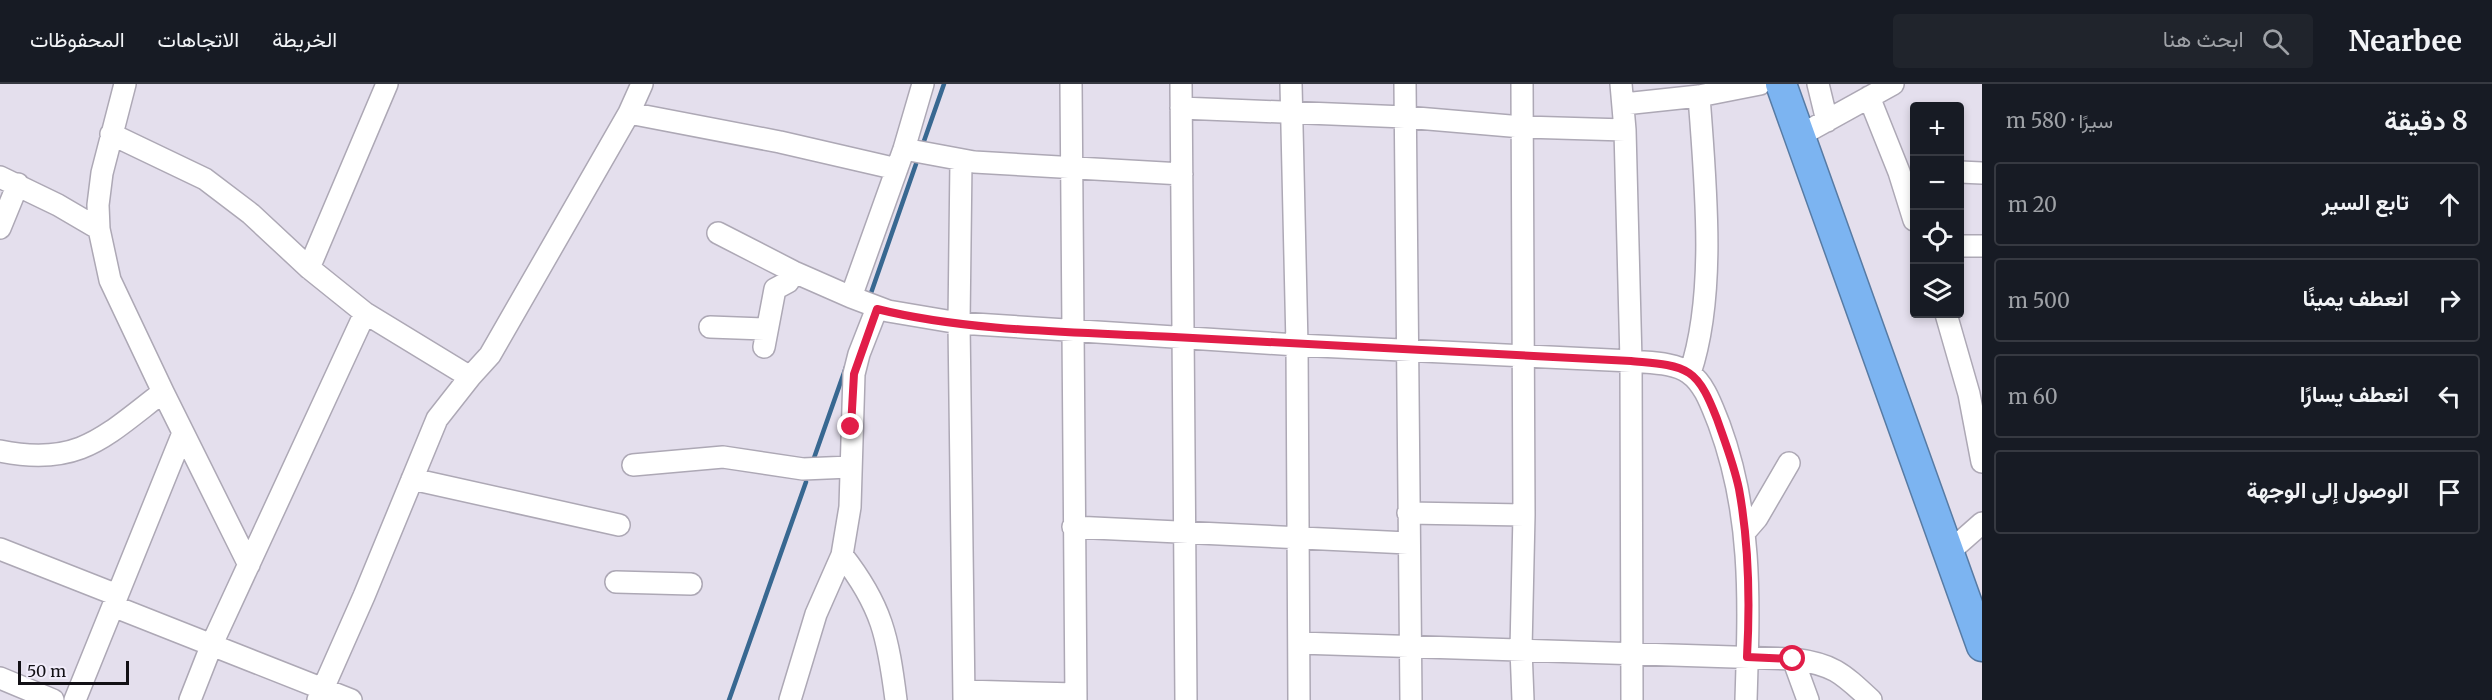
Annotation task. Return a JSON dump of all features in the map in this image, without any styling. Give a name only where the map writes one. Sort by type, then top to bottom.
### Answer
[{"type":"highway","points":[[1781,84],[1982,646]]},
{"type":"street","points":[[124,84],[102,173],[98,205],[99,229],[110,280],[249,565]]},
{"type":"street","points":[[309,268],[387,84]]},
{"type":"street","points":[[320,694],[437,419],[490,355],[628,113],[642,84]]},
{"type":"street","points":[[850,297],[900,159],[923,84]]},
{"type":"street","points":[[961,161],[959,323],[964,696],[1076,697],[1071,84]]},
{"type":"street","points":[[1180,84],[1186,700]]},
{"type":"street","points":[[1292,84],[1297,345],[1299,700]]},
{"type":"street","points":[[1405,84],[1411,700]]},
{"type":"street","points":[[1522,84],[1524,515],[1521,649],[1523,700]]},
{"type":"street","points":[[1632,700],[1631,361],[1623,94],[1699,96],[1760,84]]},
{"type":"street","points":[[1818,84],[1827,121]]},
{"type":"street","points":[[1799,136],[1893,84]]},
{"type":"street","points":[[1690,373],[1698,350],[1706,258],[1706,209],[1699,96]]},
{"type":"street","points":[[1869,97],[1907,172],[1913,210]]},
{"type":"street","points":[[1181,108],[1406,117],[1521,127],[1625,130]]},
{"type":"street","points":[[628,113],[780,142],[900,159],[1182,174]]},
{"type":"street","points":[[111,134],[205,179],[251,214],[309,268],[365,313],[470,377]]},
{"type":"street","points":[[1964,172],[1982,173]]},
{"type":"street","points":[[0,228],[9,181],[99,229]]},
{"type":"street","points":[[718,233],[794,272],[877,309],[959,323],[1297,345],[1631,361],[1678,368],[1690,373],[1711,403],[1728,448],[1739,489],[1748,607],[1746,700]]},
{"type":"street","points":[[1964,246],[1982,246]]},
{"type":"street","points":[[710,327],[766,338],[775,289],[788,282],[794,272]]},
{"type":"street","points":[[790,700],[816,614],[842,555],[850,507],[854,374],[877,309]]},
{"type":"street","points":[[190,700],[213,644],[365,313]]},
{"type":"street","points":[[1948,318],[1976,394],[1982,462]]},
{"type":"street","points":[[0,451],[18,454],[62,455],[83,449],[108,434],[163,392]]},
{"type":"street","points":[[75,700],[183,433]]},
{"type":"street","points":[[633,465],[723,457],[803,469],[850,467]]},
{"type":"street","points":[[1744,532],[1757,518],[1789,463]]},
{"type":"street","points":[[412,479],[619,525]]},
{"type":"street","points":[[1408,513],[1524,515]]},
{"type":"street","points":[[1948,553],[1982,524]]},
{"type":"street","points":[[1073,527],[1408,543]]},
{"type":"street","points":[[0,549],[320,694],[351,700]]},
{"type":"street","points":[[842,555],[861,579],[875,603],[884,629],[896,700]]},
{"type":"street","points":[[616,582],[691,584]]},
{"type":"street","points":[[1299,643],[1793,659],[1829,666],[1845,676],[1871,700]]},
{"type":"street","points":[[1793,659],[1808,700]]},
{"type":"street","points":[[0,678],[53,700]]},
{"type":"waterway","points":[[924,141],[944,84]]},
{"type":"waterway","points":[[871,293],[916,164]]},
{"type":"waterway","points":[[814,458],[846,367]]},
{"type":"waterway","points":[[729,700],[806,482]]},
{"type":"route","points":[[851,427],[854,374],[859,354],[877,309],[959,323],[1297,345],[1631,361],[1678,368],[1690,373],[1711,403],[1728,448],[1739,489],[1746,548],[1747,657],[1793,659]]}]
